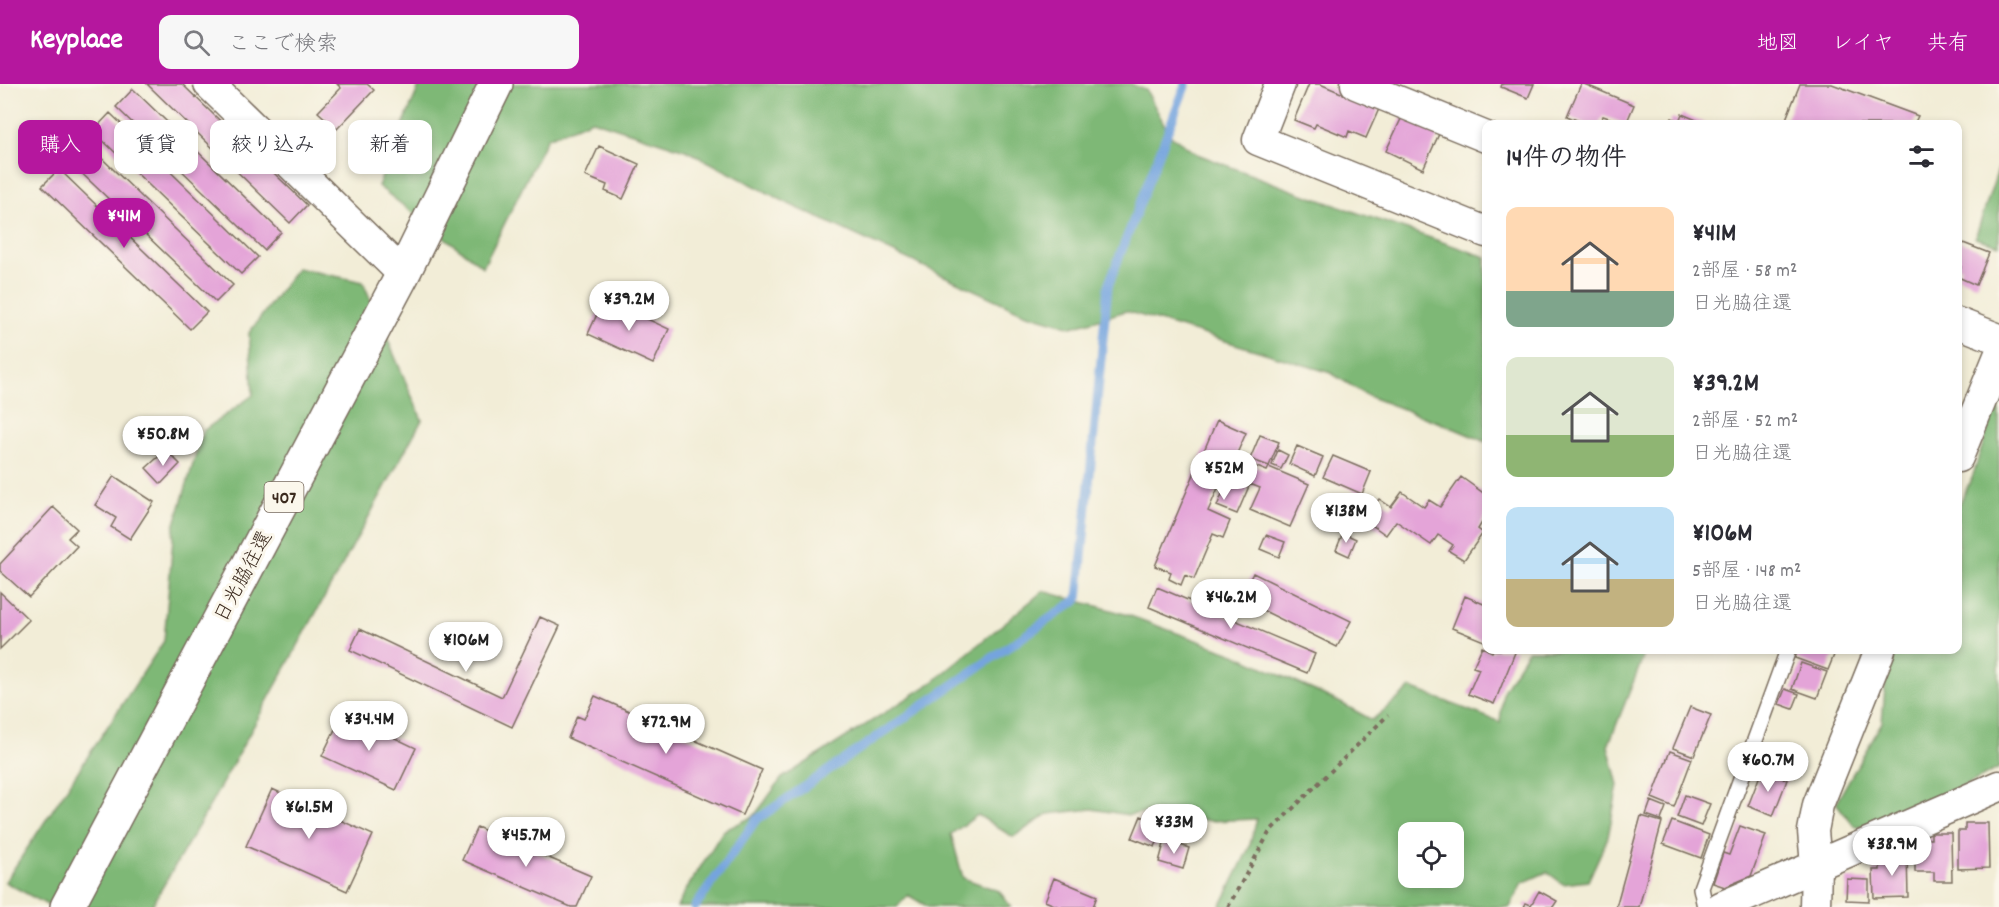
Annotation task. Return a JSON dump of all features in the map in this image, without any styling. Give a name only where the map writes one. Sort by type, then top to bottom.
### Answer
[{"type":"highway","name":"日光脇往還","points":[[64,903],[403,274],[496,84]]},
{"type":"street","points":[[208,84],[403,274]]},
{"type":"street","points":[[1280,84],[1258,140],[1482,230]]},
{"type":"street","points":[[1356,84],[1482,135]]},
{"type":"street","points":[[1962,325],[1999,339]]},
{"type":"street","points":[[1964,421],[1999,356]]},
{"type":"street","points":[[1815,907],[1816,865],[1813,831],[1818,806],[1878,654]]},
{"type":"street","points":[[1721,907],[1757,898],[1816,865],[1999,786]]},
{"type":"lane","points":[[1706,907],[1701,888],[1787,654]]},
{"type":"path","points":[[1228,907],[1270,831],[1388,715]]},
{"type":"green space","points":[[420,84],[1131,84],[1146,90],[1170,135],[1197,154],[1294,191],[1482,256],[1482,440],[1368,396],[1331,373],[1126,311],[1072,327],[1024,313],[791,205],[688,151],[592,120],[547,138],[483,267],[378,186],[383,174],[432,174],[432,120],[405,120]]},
{"type":"green space","points":[[1999,167],[1999,245],[1975,238]]},
{"type":"green space","points":[[297,268],[363,282],[422,420],[203,818],[151,907],[51,907],[5,882],[164,641],[174,527],[203,431],[253,395],[249,333]]},
{"type":"green space","points":[[1999,394],[1999,768],[1959,789],[1866,826],[1854,826],[1836,803],[1882,722],[1886,677],[1895,654],[1962,654],[1962,498],[1973,475]]},
{"type":"green space","points":[[1043,591],[1125,614],[1237,655],[1341,703],[1372,720],[1411,688],[1500,722],[1503,691],[1526,654],[1644,654],[1608,746],[1618,785],[1608,837],[1588,881],[1563,884],[1547,872],[1522,883],[1510,907],[1220,907],[1249,848],[1257,819],[1210,821],[1155,811],[1129,815],[1092,809],[1048,814],[1013,837],[978,815],[951,834],[963,878],[999,891],[1011,907],[928,907],[908,895],[897,907],[677,907],[723,831],[754,816],[782,778],[933,682]]},
{"type":"building","points":[[147,84],[182,84],[219,120],[210,120],[210,145],[198,134],[198,120],[184,120]]},
{"type":"building","points":[[337,84],[367,84],[374,90],[337,129],[336,120],[327,120],[318,112],[341,88]]},
{"type":"building","points":[[1309,84],[1320,84],[1379,109],[1366,138],[1349,131],[1347,137],[1316,124],[1314,128],[1294,120]]},
{"type":"building","points":[[1502,84],[1534,84],[1528,98],[1501,87]]},
{"type":"building","points":[[1581,84],[1634,105],[1628,120],[1614,120],[1603,116],[1601,120],[1576,120],[1567,116]]},
{"type":"building","points":[[1800,84],[1832,84],[1918,116],[1916,120],[1786,120]]},
{"type":"building","points":[[133,89],[165,120],[129,120],[116,107]]},
{"type":"building","points":[[110,113],[117,120],[114,120],[114,151],[102,140],[102,121]]},
{"type":"building","points":[[1682,114],[1696,120],[1679,120]]},
{"type":"building","points":[[1402,117],[1439,134],[1423,169],[1386,151]]},
{"type":"building","points":[[599,146],[639,164],[623,199],[605,191],[607,185],[585,176]]},
{"type":"building","points":[[198,152],[210,163],[210,174],[221,174],[281,232],[264,250],[185,174],[198,174]]},
{"type":"building","points":[[102,158],[114,170],[114,174],[118,174],[233,285],[216,302],[83,174],[102,174]]},
{"type":"building","points":[[54,174],[64,174],[207,312],[190,329],[42,186]]},
{"type":"building","points":[[138,174],[173,174],[258,257],[241,274]]},
{"type":"building","points":[[240,174],[275,174],[307,205],[290,223]]},
{"type":"building","points":[[1962,243],[1989,253],[1976,285],[1962,279]]},
{"type":"building","points":[[604,299],[669,329],[653,364],[588,334]]},
{"type":"building","points":[[1217,420],[1246,433],[1235,458],[1267,471],[1269,467],[1309,484],[1290,527],[1250,510],[1260,488],[1250,484],[1237,514],[1217,506],[1230,475],[1225,472],[1208,511],[1230,521],[1223,538],[1213,534],[1194,579],[1185,575],[1181,585],[1169,579],[1171,572],[1155,566]]},
{"type":"building","points":[[1260,435],[1279,442],[1269,466],[1250,459]]},
{"type":"building","points":[[1297,446],[1323,457],[1315,476],[1289,464]]},
{"type":"building","points":[[166,450],[180,464],[161,484],[146,468]]},
{"type":"building","points":[[1278,450],[1288,455],[1281,469],[1272,465]]},
{"type":"building","points":[[1333,456],[1371,472],[1362,494],[1323,477]]},
{"type":"building","points":[[114,476],[154,502],[130,539],[111,527],[116,518],[95,505]]},
{"type":"building","points":[[1461,477],[1482,492],[1482,522],[1478,529],[1482,534],[1464,560],[1449,551],[1453,545],[1438,535],[1431,545],[1396,521],[1386,535],[1365,520],[1379,499],[1391,507],[1402,492],[1424,507],[1429,500],[1440,507]]},
{"type":"building","points":[[53,507],[77,529],[68,538],[77,546],[29,597],[0,571],[0,564]]},
{"type":"building","points":[[1343,533],[1356,539],[1349,556],[1336,550]]},
{"type":"building","points":[[1266,535],[1285,542],[1279,557],[1260,549]]},
{"type":"building","points":[[1253,573],[1351,621],[1337,647],[1240,599]]},
{"type":"building","points":[[1157,587],[1315,654],[1307,673],[1149,607]]},
{"type":"building","points":[[0,592],[29,620],[0,649]]},
{"type":"building","points":[[1465,596],[1482,603],[1482,640],[1452,628]]},
{"type":"building","points":[[540,617],[560,626],[512,727],[350,650],[360,629],[502,697]]},
{"type":"building","points":[[1482,647],[1482,654],[1514,654],[1494,704],[1468,694],[1479,669],[1473,667]]},
{"type":"building","points":[[1796,654],[1834,654],[1828,670],[1795,658]]},
{"type":"building","points":[[1801,663],[1827,672],[1817,698],[1792,689]]},
{"type":"building","points":[[1785,689],[1799,694],[1793,709],[1779,704]]},
{"type":"building","points":[[595,696],[762,770],[742,815],[568,738],[577,716],[584,719]]},
{"type":"building","points":[[1690,707],[1711,715],[1694,756],[1673,748]]},
{"type":"building","points":[[343,713],[416,748],[396,790],[322,756]]},
{"type":"building","points":[[1670,751],[1692,759],[1674,807],[1652,798]]},
{"type":"building","points":[[1762,770],[1787,780],[1773,816],[1748,806]]},
{"type":"building","points":[[272,789],[373,835],[347,891],[246,846]]},
{"type":"building","points":[[1685,795],[1710,804],[1701,826],[1677,817]]},
{"type":"building","points":[[1651,801],[1666,807],[1661,820],[1646,815]]},
{"type":"building","points":[[1141,816],[1164,825],[1155,847],[1132,838]]},
{"type":"building","points":[[1641,816],[1662,822],[1639,907],[1616,907]]},
{"type":"building","points":[[1672,821],[1709,835],[1701,858],[1663,844]]},
{"type":"building","points":[[1965,823],[1988,823],[1989,868],[1958,869],[1958,831],[1965,831]]},
{"type":"building","points":[[1740,826],[1766,835],[1751,876],[1725,887],[1713,883],[1723,853],[1729,855]]},
{"type":"building","points":[[477,827],[591,876],[577,907],[571,907],[462,860]]},
{"type":"building","points":[[1931,833],[1951,833],[1952,881],[1934,881],[1934,872],[1915,872],[1915,851],[1923,851],[1923,839],[1931,839]]},
{"type":"building","points":[[1165,840],[1189,848],[1183,869],[1159,862]]},
{"type":"building","points":[[1907,853],[1908,897],[1874,898],[1873,870],[1880,870],[1880,860],[1887,859],[1887,854]]},
{"type":"building","points":[[1054,878],[1097,896],[1093,907],[1059,907],[1045,901]]},
{"type":"building","points":[[1847,879],[1869,880],[1869,901],[1846,900]]},
{"type":"building","points":[[1539,891],[1557,901],[1553,907],[1524,907],[1526,903],[1531,905]]},
{"type":"waterway","points":[[695,907],[756,820],[1078,599],[1108,286],[1186,84]]}]
